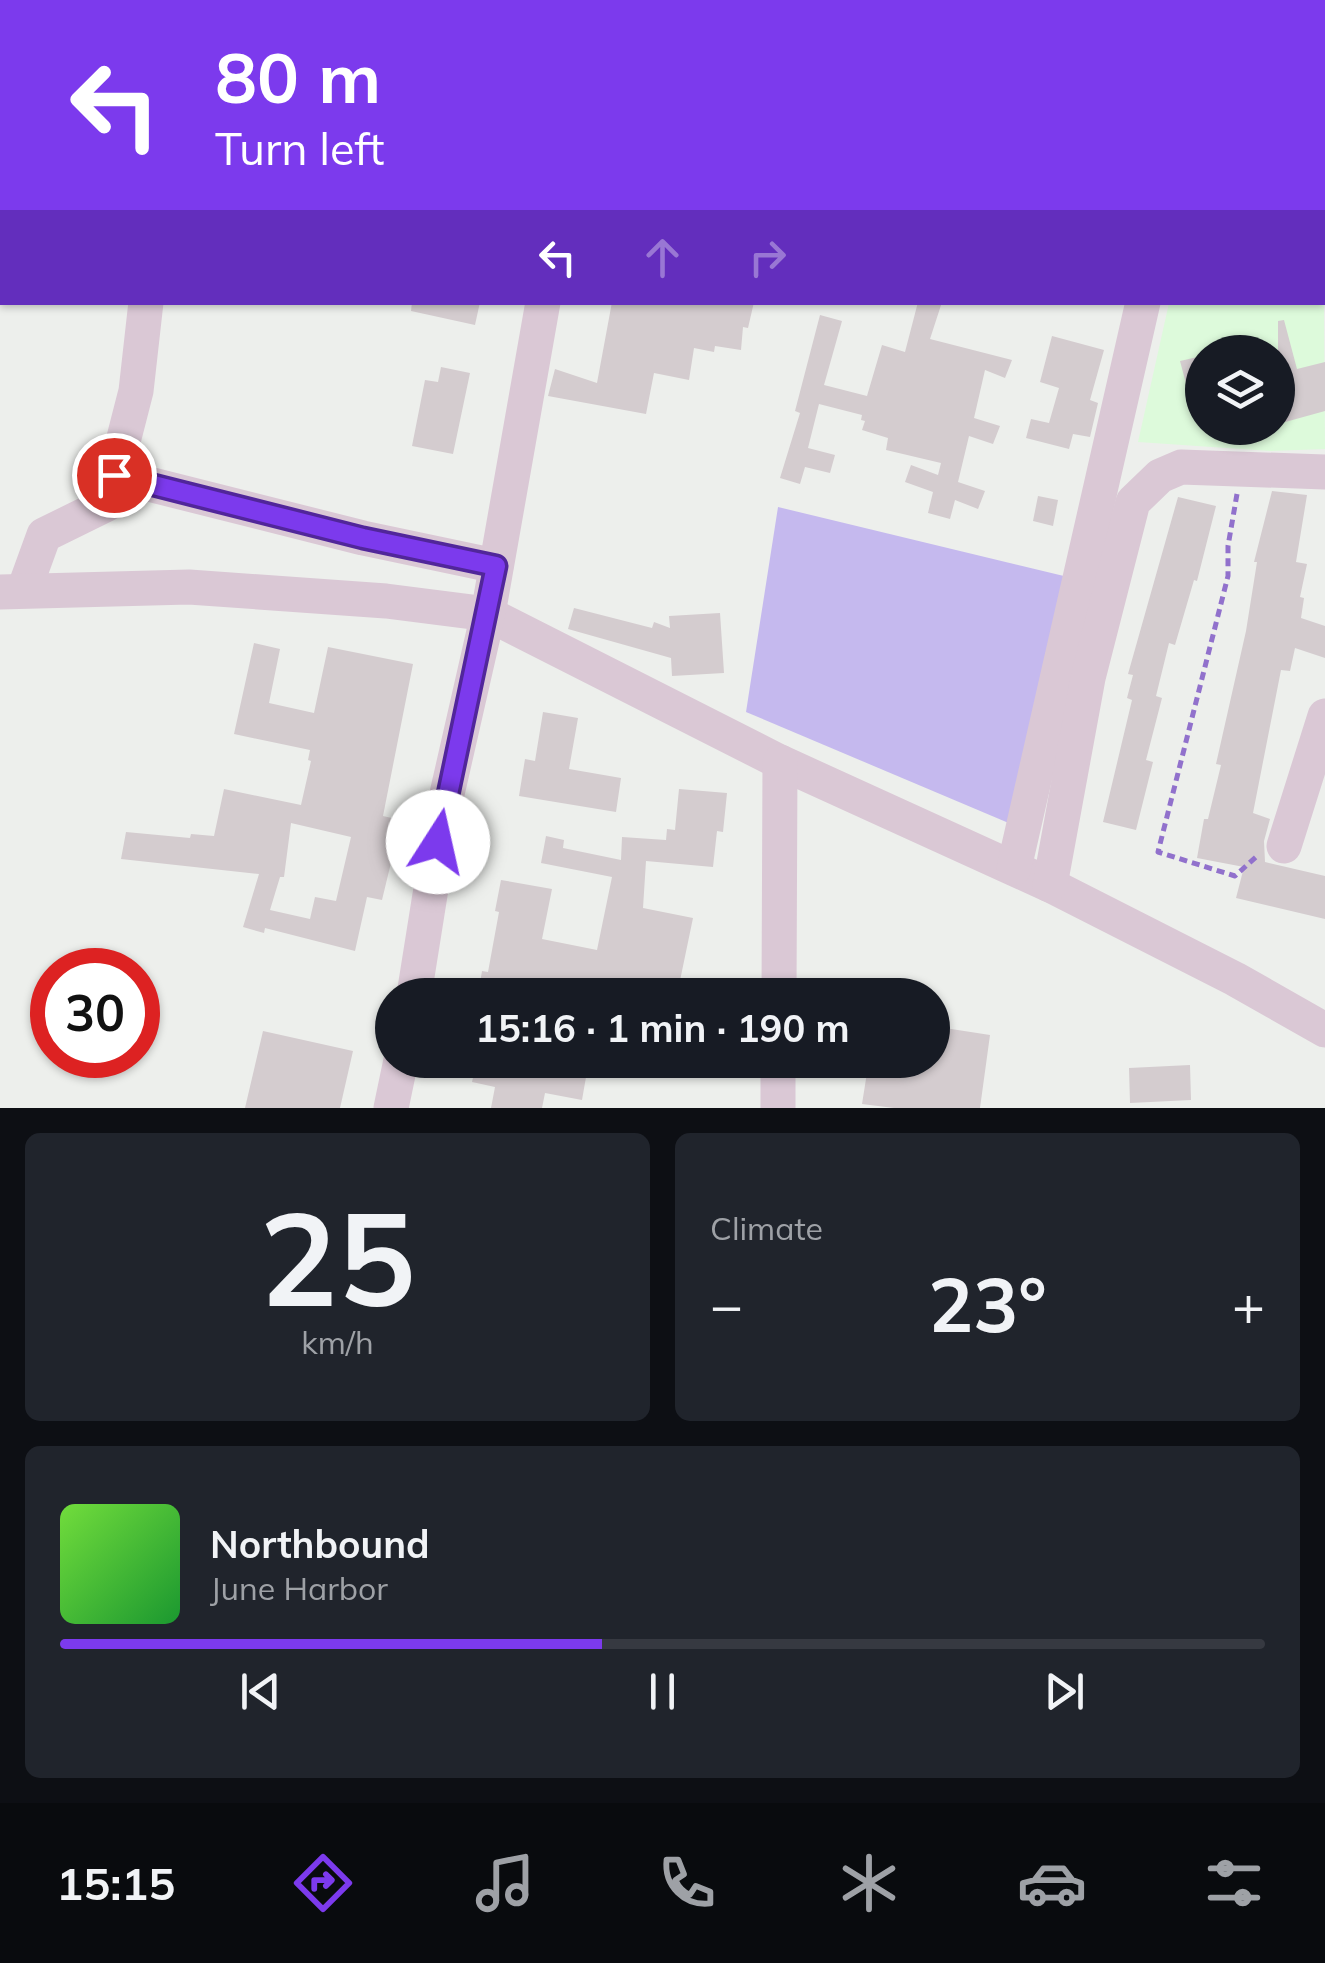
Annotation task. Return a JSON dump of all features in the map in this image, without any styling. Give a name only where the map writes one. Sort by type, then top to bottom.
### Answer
[{"type":"street","points":[[12,591],[44,535],[107,504],[136,390],[146,305]]},
{"type":"street","points":[[417,978],[444,807],[488,614],[541,305]]},
{"type":"street","points":[[1014,868],[1142,305]]},
{"type":"street","points":[[1050,885],[1088,678],[1133,502],[1160,476],[1181,468],[1325,472]]},
{"type":"street","points":[[114,475],[363,538],[496,566]]},
{"type":"street","points":[[12,591],[188,587],[386,600],[488,614],[780,762],[1050,885],[1235,979],[1325,1030]]},
{"type":"street","points":[[1284,846],[1325,716]]},
{"type":"street","points":[[778,978],[780,762]]},
{"type":"street","points":[[392,1108],[398,1078]]},
{"type":"street","points":[[778,1078],[778,1108]]},
{"type":"path","points":[[1241,470],[1228,546],[1228,576],[1158,852],[1235,876],[1254,857],[1284,846]]},
{"type":"shaded area","points":[[1169,305],[1324,305],[1325,449],[1271,451],[1138,442]]},
{"type":"shaded area","points":[[778,507],[1068,577],[1011,824],[746,712]]},
{"type":"building","points":[[412,305],[479,305],[475,325],[411,311]]},
{"type":"building","points":[[611,305],[753,305],[748,328],[743,327],[741,350],[715,346],[714,352],[694,348],[689,380],[654,373],[646,414],[548,396],[555,369],[597,383]]},
{"type":"building","points":[[917,305],[941,305],[930,339],[1012,360],[1005,378],[985,370],[974,418],[1000,426],[993,444],[969,436],[958,482],[985,491],[978,509],[955,500],[950,519],[928,513],[933,492],[905,482],[911,465],[938,475],[941,463],[886,450],[888,438],[862,430],[862,415],[819,404],[808,448],[835,455],[830,473],[805,467],[800,484],[780,478],[800,413],[795,411],[820,315],[842,321],[824,385],[867,396],[882,345],[905,352]]},
{"type":"building","points":[[1284,320],[1288,335],[1278,335],[1278,321]]},
{"type":"building","points":[[1052,336],[1104,350],[1090,400],[1098,403],[1090,437],[1073,434],[1069,449],[1026,438],[1031,419],[1049,423],[1059,388],[1040,382]]},
{"type":"building","points":[[1295,361],[1297,369],[1325,362],[1325,411],[1295,419]]},
{"type":"building","points":[[441,367],[470,373],[453,454],[412,446],[425,380],[438,382]]},
{"type":"building","points":[[1272,491],[1307,495],[1296,562],[1307,564],[1300,597],[1304,598],[1301,618],[1325,626],[1325,658],[1295,648],[1290,671],[1281,670],[1253,813],[1270,819],[1264,841],[1265,862],[1325,876],[1325,919],[1236,898],[1244,867],[1197,858],[1221,765],[1216,764],[1246,631],[1254,562]]},
{"type":"building","points":[[1038,496],[1058,500],[1053,526],[1033,521]]},
{"type":"building","points":[[1178,497],[1216,506],[1197,581],[1194,580],[1175,645],[1169,643],[1156,696],[1162,698],[1146,760],[1153,762],[1136,830],[1103,822],[1132,700],[1127,698],[1133,675],[1128,674]]},
{"type":"building","points":[[574,608],[652,628],[654,622],[670,628],[669,616],[720,613],[724,673],[672,676],[671,658],[568,629]]},
{"type":"building","points":[[254,643],[280,649],[269,703],[314,713],[328,647],[413,664],[383,816],[413,823],[408,849],[395,846],[382,900],[367,897],[355,951],[265,928],[264,933],[243,927],[259,874],[121,859],[126,832],[190,838],[191,834],[214,836],[224,789],[301,805],[310,750],[234,734]],"holes":[[[291,823],[351,837],[336,901],[315,897],[310,919],[270,910],[280,877],[284,877]]]},
{"type":"building","points":[[543,712],[578,718],[569,769],[621,778],[616,812],[519,796],[525,759],[535,761]]},
{"type":"building","points":[[679,789],[727,793],[723,832],[717,831],[713,867],[646,861],[643,908],[693,918],[681,978],[481,978],[482,971],[488,972],[501,880],[552,889],[542,939],[597,950],[612,877],[541,863],[546,836],[564,840],[563,848],[621,860],[622,837],[666,840],[667,829],[675,830]]},
{"type":"building","points":[[950,1029],[990,1035],[980,1108],[862,1104],[866,1078],[950,1078]]},
{"type":"building","points":[[263,1031],[353,1051],[340,1108],[245,1108]]},
{"type":"building","points":[[1190,1065],[1191,1100],[1130,1103],[1129,1068]]},
{"type":"building","points":[[473,1078],[586,1078],[582,1100],[545,1093],[542,1108],[491,1108],[495,1087],[472,1082]]},
{"type":"route","points":[[114,475],[363,538],[496,566],[438,842]]}]
